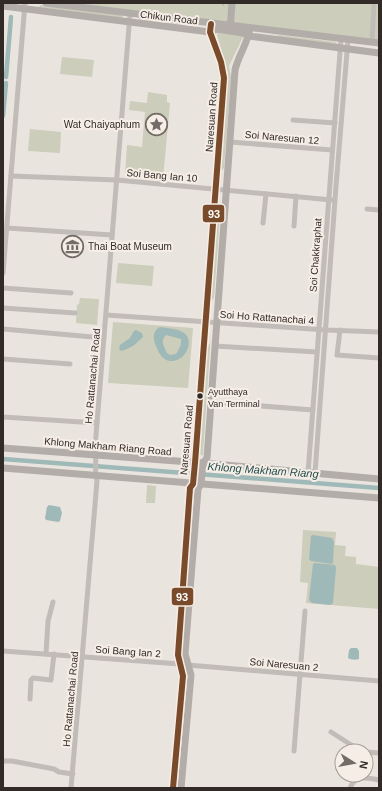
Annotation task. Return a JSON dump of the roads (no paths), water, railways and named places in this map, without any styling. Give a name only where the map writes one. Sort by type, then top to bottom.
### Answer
[{"type":"street","name":"Chikun Road","points":[[46,3],[211,24],[230,28],[249,36],[379,53]]},
{"type":"street","points":[[230,28],[232,3]]},
{"type":"street","points":[[374,3],[375,43]]},
{"type":"street","name":"Chikun Road","points":[[3,6],[24,6],[129,22],[210,32],[217,29],[250,28],[375,43]]},
{"type":"street","points":[[3,273],[24,6]]},
{"type":"street","name":"Ho Rattanachai Road","points":[[72,788],[97,481],[95,448],[130,14]]},
{"type":"street","name":"Naresuan Road","points":[[181,788],[191,675],[185,654],[185,611],[190,488],[193,481],[224,78],[221,62],[210,32],[211,24]]},
{"type":"street","name":"Naresuan Road","points":[[173,788],[183,676],[178,655],[185,611],[198,489],[201,482],[202,466],[207,458],[236,70],[237,64],[249,36],[250,28]]},
{"type":"street","name":"Soi Chakkraphat","points":[[311,473],[311,439],[314,391],[334,123],[345,39]]},
{"type":"street","name":"Soi Chakkraphat","points":[[311,473],[317,440],[326,330],[343,109],[344,48]]},
{"type":"street","points":[[336,108],[343,109]]},
{"type":"street","points":[[293,120],[334,123]]},
{"type":"street","name":"Soi Naresuan 12","points":[[230,142],[332,150]]},
{"type":"street","name":"Soi Bang Ian 10","points":[[11,176],[117,180],[335,200]]},
{"type":"street","points":[[263,223],[266,194]]},
{"type":"street","points":[[294,226],[296,196]]},
{"type":"street","points":[[367,209],[379,210]]},
{"type":"street","points":[[7,228],[112,235]]},
{"type":"street","points":[[322,287],[329,287]]},
{"type":"street","points":[[3,288],[71,293]]},
{"type":"street","points":[[3,308],[75,313]]},
{"type":"street","name":"Soi Ho Rattanachai 4","points":[[106,315],[326,330],[379,332]]},
{"type":"street","points":[[3,329],[104,338]]},
{"type":"street","points":[[340,330],[337,355],[379,358]]},
{"type":"street","points":[[215,346],[317,352]]},
{"type":"street","points":[[3,359],[70,364]]},
{"type":"street","points":[[314,391],[321,391]]},
{"type":"street","points":[[211,402],[313,410]]},
{"type":"street","points":[[3,417],[97,423]]},
{"type":"street","points":[[311,439],[317,440]]},
{"type":"street","name":"Khlong Makham Riang Road","points":[[3,448],[96,458],[379,479]]},
{"type":"street","points":[[3,468],[96,473],[379,498]]},
{"type":"street","points":[[46,654],[48,621],[53,602]]},
{"type":"street","points":[[294,750],[305,611]]},
{"type":"street","name":"Soi Bang Ian 2","points":[[3,650],[180,664]]},
{"type":"street","points":[[30,699],[31,680],[33,678],[51,680],[54,654]]},
{"type":"street","name":"Soi Naresuan 2","points":[[188,665],[379,681]]},
{"type":"street","points":[[331,732],[348,743]]},
{"type":"street","points":[[3,761],[12,761],[73,774]]},
{"type":"street","points":[[350,788],[353,782],[360,778],[379,780]]},
{"type":"water","points":[[160,327],[176,330],[187,336],[189,343],[187,351],[182,357],[175,361],[171,361],[162,357],[154,341],[154,333]],"holes":[[[166,335],[181,339],[181,345],[176,354],[170,355],[167,353],[163,341],[164,337]]]},
{"type":"water","points":[[136,330],[142,333],[143,337],[133,346],[121,351],[119,349],[120,345],[130,338]]},
{"type":"water","points":[[49,505],[60,507],[62,513],[60,521],[46,520],[47,507]]},
{"type":"water","points":[[311,536],[332,538],[334,542],[332,564],[311,561],[309,559]]},
{"type":"water","points":[[313,564],[335,565],[333,603],[330,605],[312,603],[309,600]]},
{"type":"water","points":[[351,648],[357,648],[359,651],[359,659],[354,660],[348,658],[349,650]]},
{"type":"waterway","points":[[6,77],[11,17]]},
{"type":"waterway","points":[[3,116],[6,83]]},
{"type":"waterway","name":"Khlong Makham Riang","points":[[3,459],[379,488]]},
{"type":"place","name":"Wat Chaiyaphum","points":[[156,124]]},
{"type":"place","name":"Thai Boat Museum","points":[[73,246]]},
{"type":"place","name":"Ayutthaya Van Terminal","points":[[200,396]]}]
